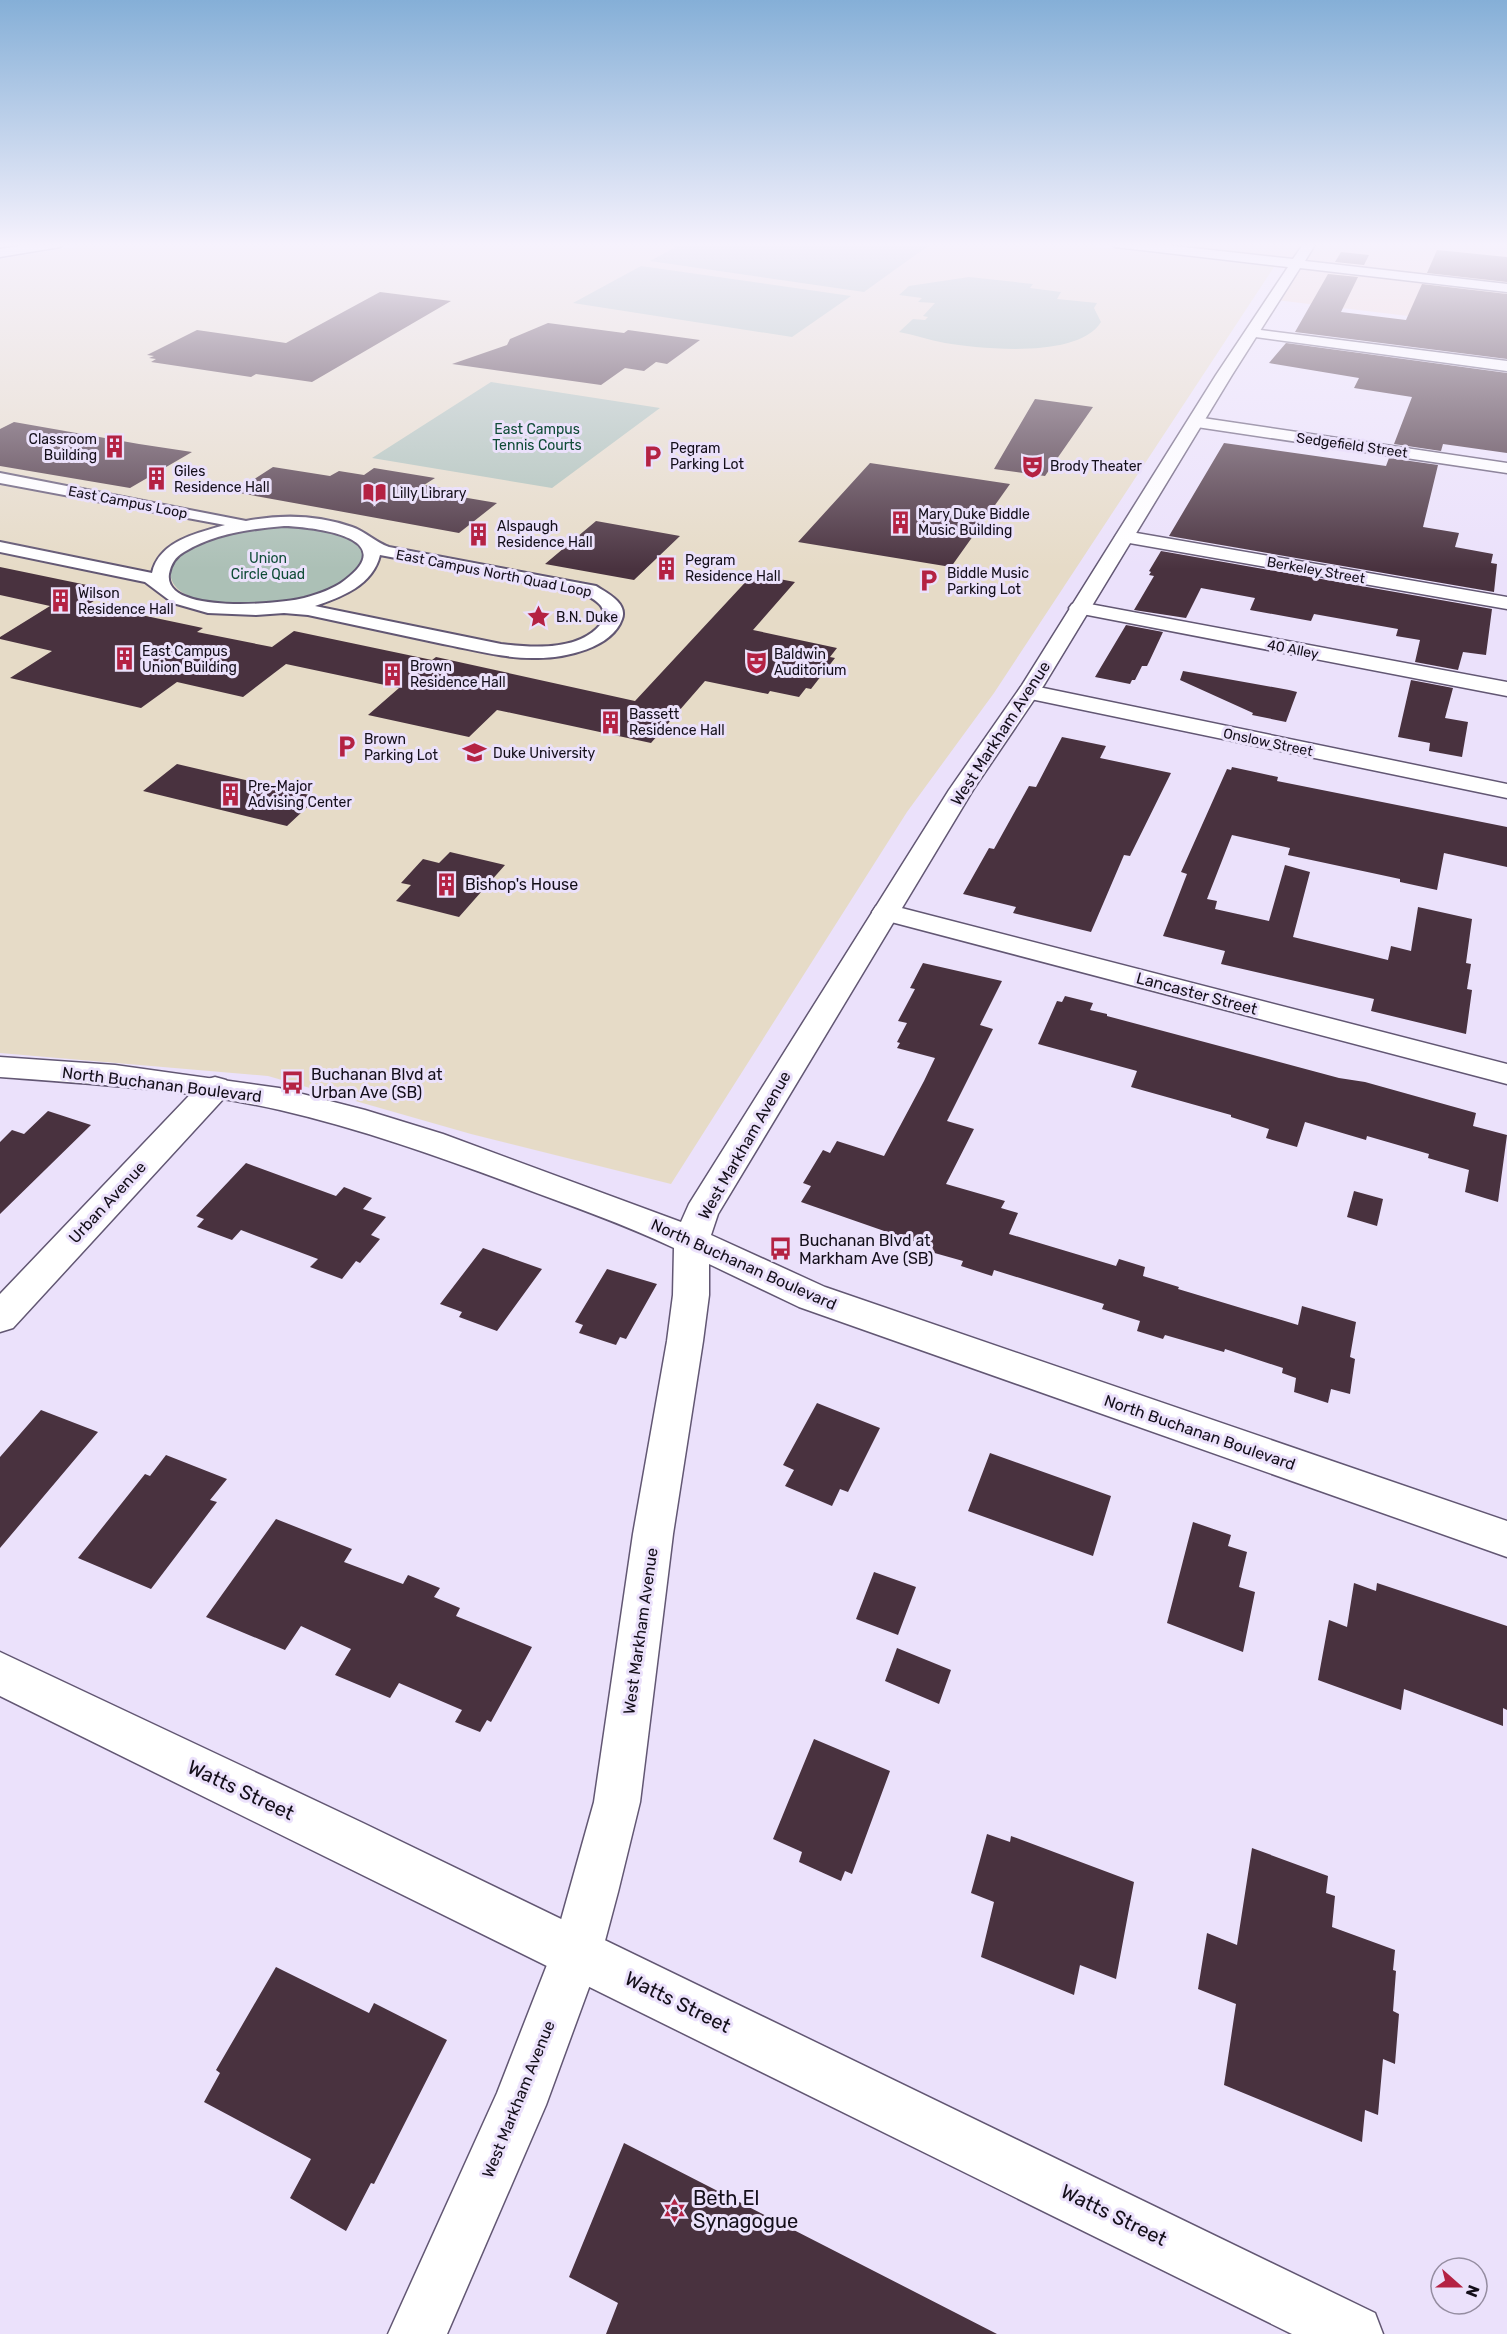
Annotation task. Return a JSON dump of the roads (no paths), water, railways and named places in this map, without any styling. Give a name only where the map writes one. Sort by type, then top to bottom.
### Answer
[{"type":"street","name":"West Markham Avenue","points":[[417,2334],[519,2105],[577,1952],[617,1802],[653,1534],[685,1341],[691,1295],[692,1240],[701,1213],[962,790],[1029,692],[1079,608],[1241,352]]},
{"type":"street","points":[[1399,352],[1507,366]]},
{"type":"street","name":"Sedgefield Street","points":[[1196,422],[1507,468]]},
{"type":"street","name":"East Campus Loop","points":[[0,478],[237,523],[256,523]]},
{"type":"street","points":[[0,547],[150,578],[163,585],[175,597],[209,608],[241,610],[280,607],[310,601],[348,585],[365,571],[371,555],[369,545],[356,534],[328,524],[291,521],[256,523],[213,532],[179,549],[163,565],[160,577],[163,585]]},
{"type":"street","name":"Berkeley Street","points":[[1125,537],[1507,603]]},
{"type":"street","name":"East Campus North Quad Loop","points":[[280,607],[308,610],[501,650],[545,653],[576,647],[592,640],[608,629],[615,619],[615,612],[610,603],[603,596],[590,590],[385,551],[369,545]]},
{"type":"street","name":"40 Alley","points":[[1079,608],[1507,689]]},
{"type":"street","name":"Onslow Street","points":[[1029,692],[1507,791]]},
{"type":"street","name":"Lancaster Street","points":[[886,912],[1507,1074]]},
{"type":"street","name":"North Buchanan Boulevard","points":[[0,1067],[116,1075],[215,1088],[290,1102],[365,1121],[432,1142],[650,1222],[692,1240],[758,1274],[812,1297],[1507,1539]]},
{"type":"street","name":"Urban Avenue","points":[[0,1318],[215,1088]]},
{"type":"street","name":"Watts Street","points":[[0,1673],[176,1760],[357,1845],[533,1933],[577,1952],[1354,2334]]},
{"type":"place","name":"Classroom Building","points":[[115,447]]},
{"type":"place","name":"Pegram Parking Lot","points":[[652,456]]},
{"type":"place","name":"Brody Theater","points":[[1032,466]]},
{"type":"place","name":"Giles Residence Hall","points":[[156,479]]},
{"type":"place","name":"Lilly Library","points":[[374,493]]},
{"type":"place","name":"Mary Duke Biddle Music Building","points":[[900,522]]},
{"type":"place","name":"Alspaugh Residence Hall","points":[[479,534]]},
{"type":"place","name":"Pegram Residence Hall","points":[[667,568]]},
{"type":"place","name":"Biddle Music Parking Lot","points":[[929,581]]},
{"type":"place","name":"Wilson Residence Hall","points":[[60,601]]},
{"type":"place","name":"B.N. Duke","points":[[538,617]]},
{"type":"place","name":"East Campus Union Building","points":[[124,659]]},
{"type":"place","name":"Baldwin Auditorium","points":[[756,662]]},
{"type":"place","name":"Brown Residence Hall","points":[[392,674]]},
{"type":"place","name":"Bassett Residence Hall","points":[[611,722]]},
{"type":"place","name":"Brown Parking Lot","points":[[346,747]]},
{"type":"place","name":"Duke University","points":[[475,753]]},
{"type":"place","name":"Pre-Major Advising Center","points":[[230,794]]},
{"type":"place","name":"Bishop's House","points":[[447,884]]},
{"type":"place","name":"Buchanan Blvd at Urban Ave (SB)","points":[[293,1083]]},
{"type":"place","name":"Buchanan Blvd at Markham Ave (SB)","points":[[781,1249]]},
{"type":"place","name":"Beth El Synagogue","points":[[675,2210]]},
{"type":"park label","name":"East Campus Tennis Courts","points":[[537,438]]},
{"type":"park label","name":"Union Circle Quad","points":[[268,566]]}]
